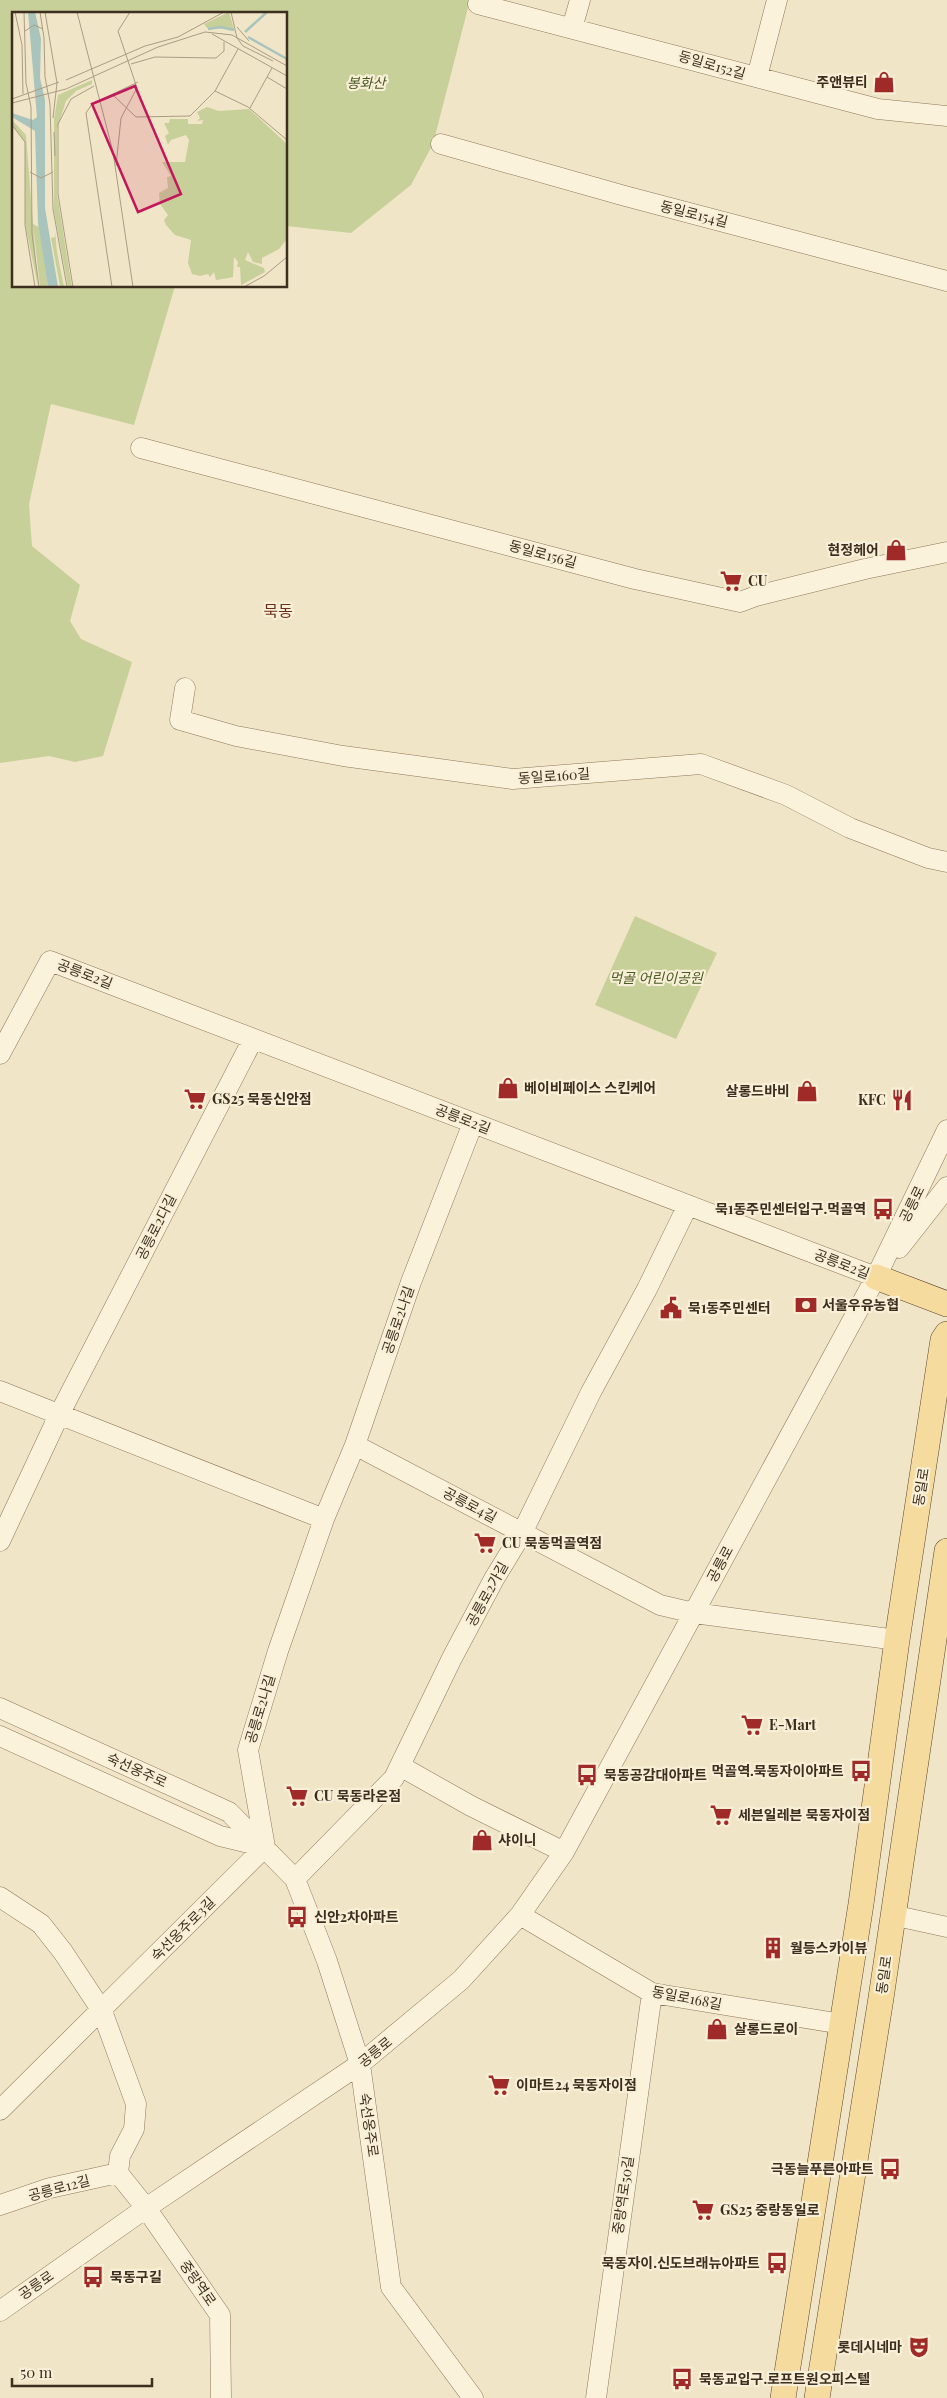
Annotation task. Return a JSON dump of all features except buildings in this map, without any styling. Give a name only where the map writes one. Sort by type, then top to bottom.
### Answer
[{"type":"main road","points":[[876,1277],[947,1304]]},
{"type":"main road","name":"동일로","points":[[783,2398],[856,1939],[897,1640],[940,1394],[943,1340],[947,1334]]},
{"type":"main road","name":"동일로","points":[[817,2398],[892,1916],[939,1650],[947,1551]]},
{"type":"main road","points":[[856,1939],[860,1967],[868,1973],[874,1969],[888,1945]]},
{"type":"main road","points":[[836,2060],[850,2034],[858,2033],[866,2037],[870,2066]]},
{"type":"main road","points":[[799,2295],[808,2322],[816,2324],[832,2301]]},
{"type":"street","points":[[572,28],[580,0]]},
{"type":"street","points":[[757,77],[777,0]]},
{"type":"street","name":"동일로152길","points":[[478,4],[878,109],[947,116]]},
{"type":"street","name":"동일로154길","points":[[441,144],[606,191],[947,281]]},
{"type":"street","name":"동일로156길","points":[[141,448],[635,579],[740,602],[756,596],[865,569],[947,552]]},
{"type":"street","name":"동일로160길","points":[[185,688],[180,720],[236,736],[421,769],[513,779],[701,764],[786,795],[850,828],[928,858],[947,862]]},
{"type":"street","name":"공릉로2길","points":[[0,1054],[50,961],[876,1277]]},
{"type":"street","name":"공릉로2다길","points":[[0,1541],[59,1415],[253,1039]]},
{"type":"street","name":"공릉로2나길","points":[[265,1847],[248,1750],[278,1651],[324,1519],[355,1445],[411,1282],[473,1123]]},
{"type":"street","name":"공릉로","points":[[0,2311],[146,2208],[360,2064],[461,1980],[520,1915],[564,1852],[876,1277],[947,1130]]},
{"type":"street","name":"공릉로","points":[[876,1277],[947,1187]]},
{"type":"street","name":"공릉로2가길","points":[[295,1879],[394,1778],[452,1658],[494,1579],[522,1533],[591,1392],[647,1289],[688,1205]]},
{"type":"street","points":[[0,1391],[324,1519]]},
{"type":"street","name":"공릉로4길","points":[[355,1445],[660,1606],[694,1613]]},
{"type":"street","points":[[694,1613],[897,1640]]},
{"type":"street","name":"숙선옹주로","points":[[0,1708],[229,1812],[295,1879],[327,1961],[360,2064],[391,2287],[474,2398]]},
{"type":"street","name":"숙선옹주로","points":[[0,1736],[220,1836],[265,1847]]},
{"type":"street","points":[[400,1766],[471,1806],[564,1852]]},
{"type":"street","name":"숙선옹주로3길","points":[[0,2110],[102,2011],[265,1847]]},
{"type":"street","points":[[0,1898],[41,1924],[63,1952],[102,2011],[136,2104],[134,2129],[120,2156],[118,2173],[146,2208]]},
{"type":"street","name":"동일로168길","points":[[520,1915],[652,1993],[842,2024]]},
{"type":"street","points":[[892,1916],[947,1927]]},
{"type":"street","name":"중랑역로50길","points":[[596,2398],[652,1993]]},
{"type":"street","name":"공릉로12길","points":[[0,2206],[50,2188],[118,2173]]},
{"type":"street","name":"중랑역로","points":[[146,2208],[220,2315],[221,2398]]},
{"type":"green space","name":"봉화산","points":[[0,0],[470,0],[433,144],[411,185],[351,233],[288,226],[288,12],[12,12],[12,288],[174,288],[134,425],[51,404],[29,504],[32,546],[80,585],[70,621],[81,639],[132,662],[103,756],[75,762],[49,756],[0,763]]},
{"type":"green space","name":"먹골 어린이공원","points":[[635,916],[717,953],[676,1039],[595,1005]]},
{"type":"place","name":"주앤뷰티","points":[[884,82]]},
{"type":"place","name":"현정헤어","points":[[896,550]]},
{"type":"place","name":"CU","points":[[731,581]]},
{"type":"place","name":"베이비페이스 스킨케어","points":[[508,1088]]},
{"type":"place","name":"살롱드바비","points":[[807,1091]]},
{"type":"place","name":"GS25 묵동신안점","points":[[195,1099]]},
{"type":"place","name":"KFC","points":[[902,1100]]},
{"type":"place","name":"묵1동주민센터입구.먹골역","points":[[883,1209]]},
{"type":"place","name":"서울우유농협","points":[[806,1305]]},
{"type":"place","name":"묵1동주민센터","points":[[671,1308]]},
{"type":"place","name":"CU 묵동먹골역점","points":[[485,1543]]},
{"type":"place","name":"E-Mart","points":[[752,1725]]},
{"type":"place","name":"먹골역.묵동자이아파트","points":[[861,1771]]},
{"type":"place","name":"묵동공감대아파트","points":[[587,1775]]},
{"type":"place","name":"CU 묵동라온점","points":[[297,1796]]},
{"type":"place","name":"세븐일레븐 묵동자이점","points":[[721,1815]]},
{"type":"place","name":"샤이니","points":[[482,1840]]},
{"type":"place","name":"신안2차아파트","points":[[297,1917]]},
{"type":"place","name":"월등스카이뷰","points":[[773,1948]]},
{"type":"place","name":"살롱드로이","points":[[717,2029]]},
{"type":"place","name":"이마트24 묵동자이점","points":[[499,2085]]},
{"type":"place","name":"극동늘푸른아파트","points":[[890,2169]]},
{"type":"place","name":"GS25 중랑동일로","points":[[703,2210]]},
{"type":"place","name":"묵동자이.신도브래뉴아파트","points":[[777,2263]]},
{"type":"place","name":"묵동구길","points":[[93,2277]]},
{"type":"place","name":"롯데시네마","points":[[919,2347]]},
{"type":"place","name":"묵동교입구.로프트원오피스텔","points":[[682,2379]]},
{"type":"district","name":"묵동","points":[[278,611]]}]
